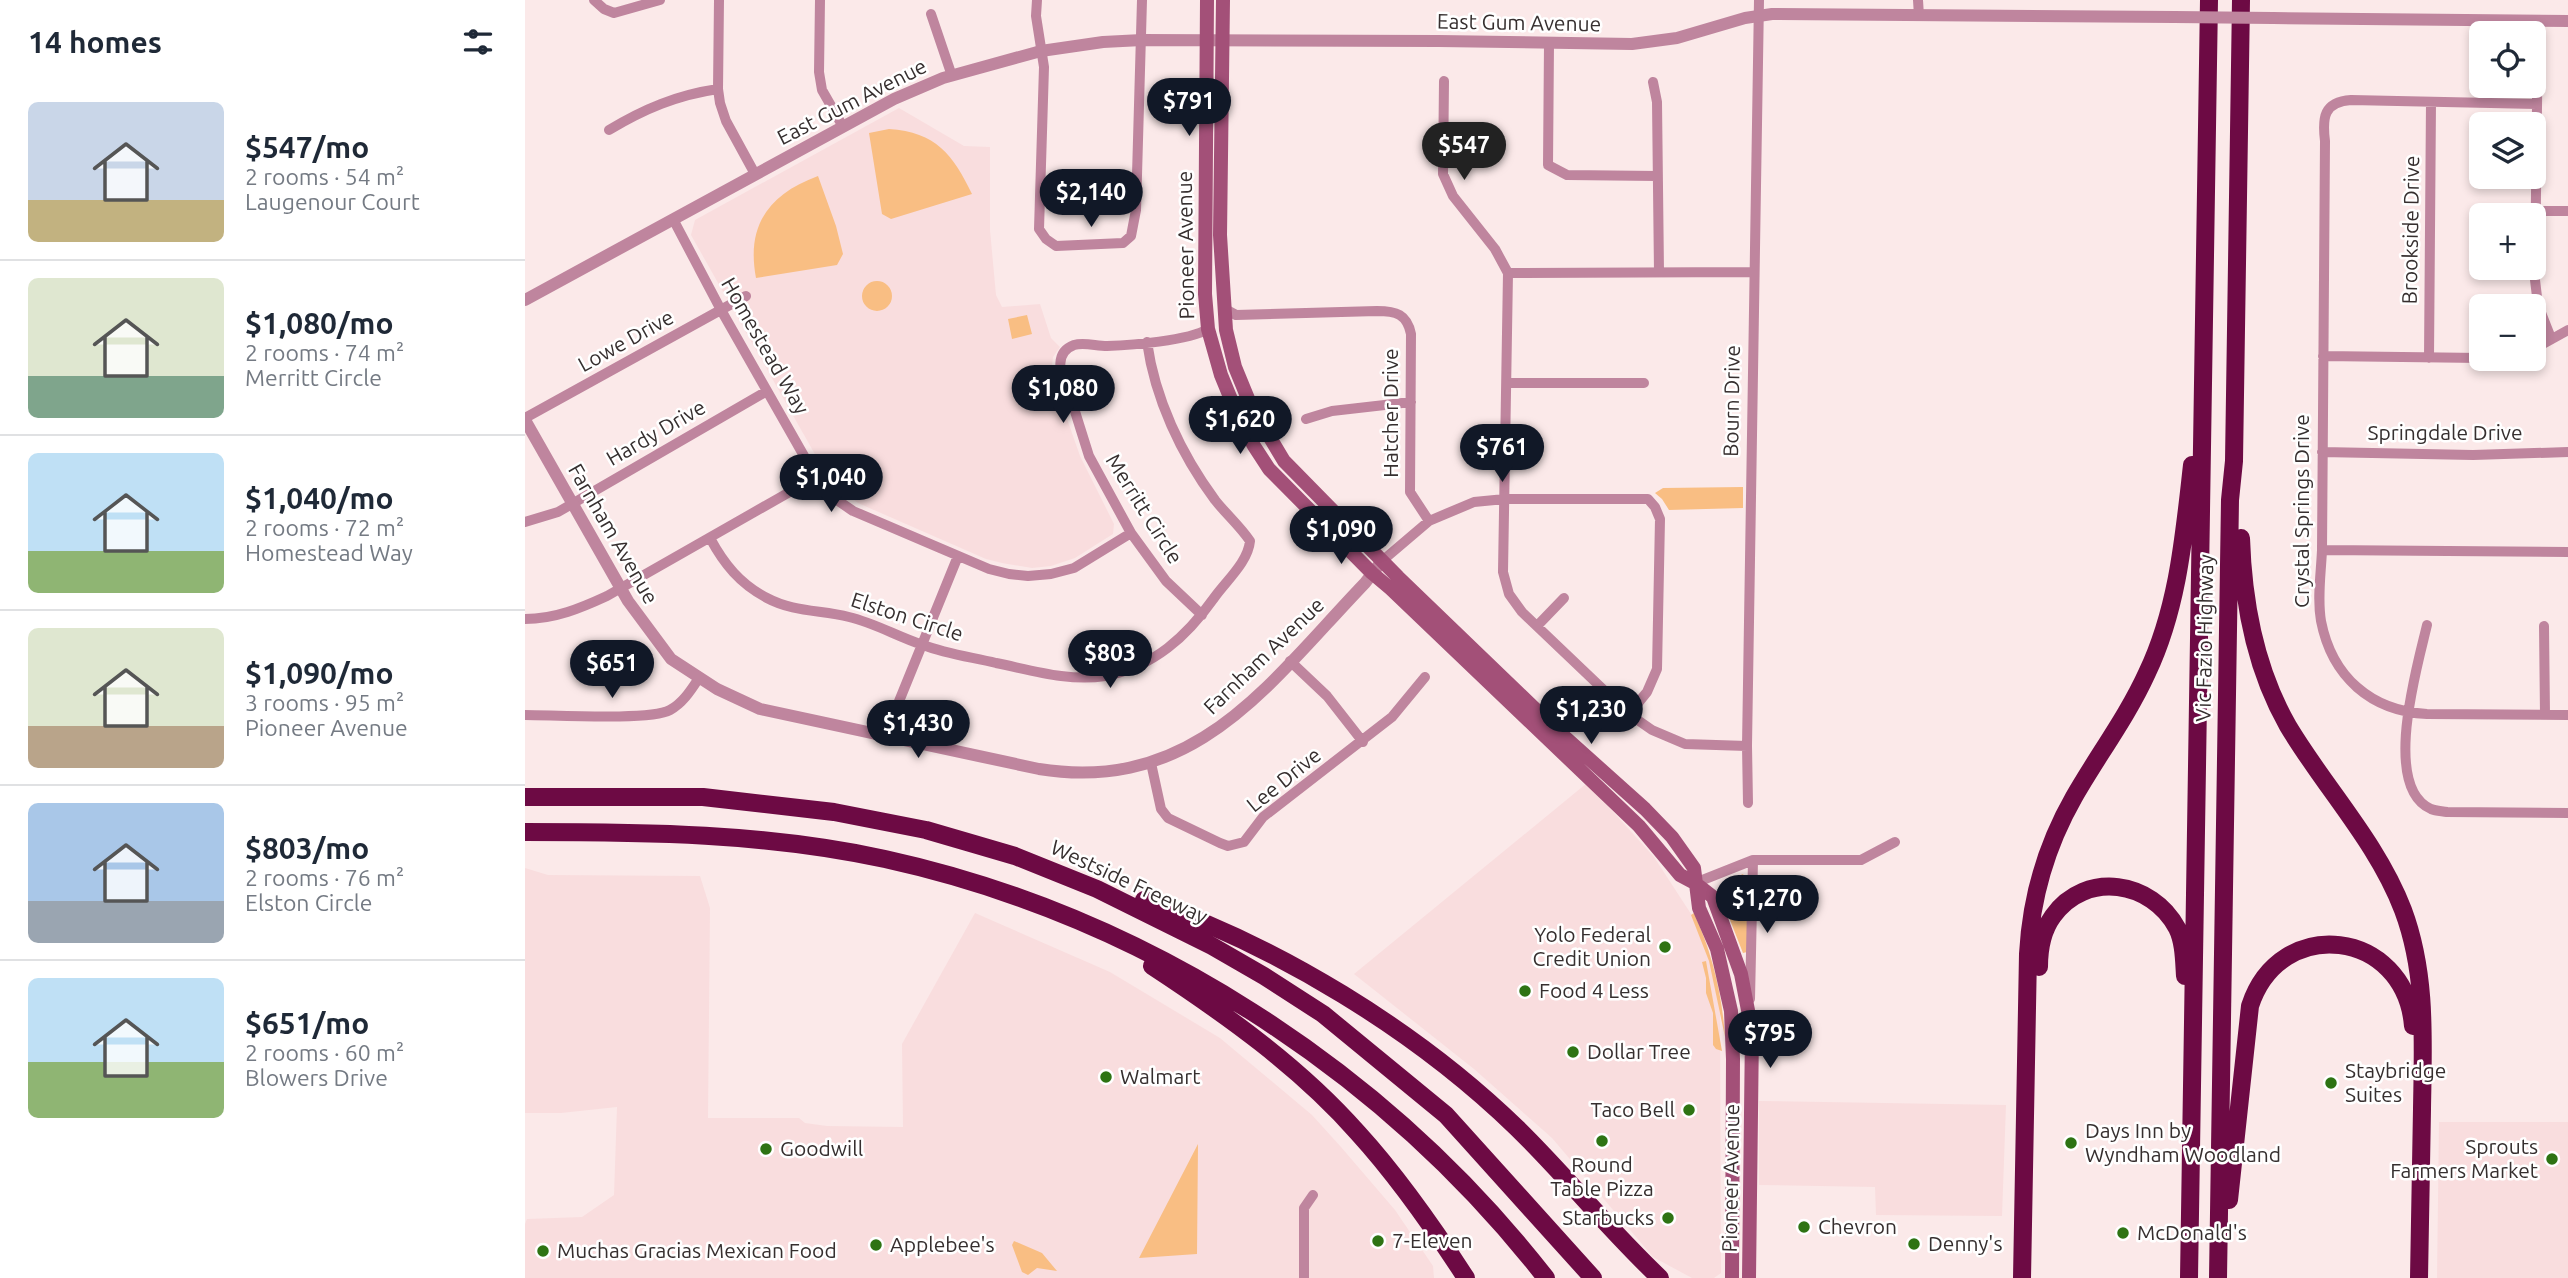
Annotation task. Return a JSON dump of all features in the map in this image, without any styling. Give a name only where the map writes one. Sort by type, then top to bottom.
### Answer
[{"type":"highway","name":"Vic Fazio Highway","points":[[2189,1275],[2209,0]]},
{"type":"highway","name":"Vic Fazio Highway","points":[[2218,1275],[2241,0]]},
{"type":"highway","points":[[2022,1278],[2028,954],[2033,903],[2051,843],[2135,696],[2153,661],[2166,622],[2180,566],[2203,379]]},
{"type":"highway","points":[[2234,461],[2240,499],[2245,592],[2253,634],[2273,695],[2288,726],[2386,874],[2413,942],[2421,984],[2424,1029],[2419,1278]]},
{"type":"highway","name":"Westside Freeway","points":[[525,797],[702,797],[778,804],[904,825],[1015,856],[1097,889],[1157,917],[1264,976],[1323,1014],[1446,1115],[1590,1273]]},
{"type":"highway","points":[[525,832],[718,836],[884,859],[1034,904],[1100,931],[1151,954],[1230,996],[1353,1083],[1458,1175],[1542,1273]]},
{"type":"highway","points":[[1015,856],[1161,906],[1207,925],[1313,977],[1363,1008],[1437,1060],[1515,1126],[1579,1190],[1634,1253],[1660,1278]]},
{"type":"highway","points":[[2034,1278],[2039,955],[2042,936],[2053,915],[2069,900],[2089,890],[2111,886],[2133,889],[2149,896],[2165,910],[2178,930],[2182,946],[2194,1052]]},
{"type":"highway","points":[[1100,931],[1213,1007],[1293,1070],[1357,1131],[1397,1178],[1466,1278]]},
{"type":"highway","points":[[2218,1275],[2226,1232],[2247,1025],[2255,992],[2267,974],[2284,958],[2308,947],[2328,943],[2352,946],[2383,962],[2405,991],[2412,1010],[2409,1278]]},
{"type":"highway","points":[[1634,1253],[1645,1278]]},
{"type":"main road","name":"Pioneer Avenue","points":[[1207,0],[1205,293],[1208,329],[1221,375],[1237,414],[1269,469],[1372,573],[1639,826],[1680,875],[1713,897],[1731,942],[1749,1010],[1753,1056],[1749,1278]]},
{"type":"main road","name":"Pioneer Avenue","points":[[1223,0],[1220,235],[1226,330],[1235,367],[1251,406],[1284,461],[1382,561],[1672,837],[1695,868],[1699,908],[1717,949],[1732,1022],[1732,1278]]},
{"type":"main road","points":[[1554,746],[1564,743],[1614,790],[1627,793]]},
{"type":"main road","points":[[1733,1077],[1744,1087],[1745,1111],[1752,1122]]},
{"type":"main road","points":[[1732,1106],[1742,1125],[1744,1151],[1752,1154]]},
{"type":"street","points":[[594,0],[614,13],[660,0]]},
{"type":"street","points":[[719,0],[717,89],[726,121],[754,174]]},
{"type":"street","points":[[820,0],[819,72],[823,90],[842,125]]},
{"type":"street","points":[[1037,0],[1044,67],[1039,229],[1046,239],[1056,246],[1123,243],[1131,236],[1135,225],[1142,0]]},
{"type":"street","name":"Bourn Drive","points":[[1748,803],[1753,272],[1759,0]]},
{"type":"street","points":[[1919,0],[1919,16]]},
{"type":"street","points":[[931,14],[952,76]]},
{"type":"street","name":"East Gum Avenue","points":[[525,300],[894,99],[952,76],[1041,51],[1103,42],[1650,43],[1759,15],[2538,21]]},
{"type":"street","name":"East Gum Avenue","points":[[2546,21],[2568,21]]},
{"type":"street","points":[[1549,44],[1548,165],[1567,175],[1657,176]]},
{"type":"street","points":[[1444,81],[1443,174],[1453,197],[1495,249],[1509,272],[1503,572],[1506,587],[1514,603],[1537,626],[1629,714],[1652,730],[1685,744],[1747,746]]},
{"type":"street","points":[[1653,82],[1657,102],[1659,272]]},
{"type":"street","points":[[609,130],[676,97],[717,89]]},
{"type":"street","points":[[2536,203],[2537,98]]},
{"type":"street","name":"Crystal Springs Drive","points":[[2431,102],[2339,101],[2329,107],[2323,123],[2322,550],[2319,594],[2321,620],[2328,646],[2352,684],[2376,701],[2408,713],[2568,715]]},
{"type":"street","points":[[2431,102],[2537,104]]},
{"type":"street","name":"Brookside Drive","points":[[2429,358],[2431,102]]},
{"type":"street","points":[[2546,211],[2568,211]]},
{"type":"street","name":"Homestead Way","points":[[673,219],[721,310],[816,477],[831,496],[853,511],[989,569],[1009,574],[1051,574],[1074,568],[1131,533]]},
{"type":"street","points":[[1509,272],[1753,272]]},
{"type":"street","points":[[2536,280],[2541,318],[2551,338]]},
{"type":"street","name":"Lowe Drive","points":[[525,419],[746,296]]},
{"type":"street","name":"Hatcher Drive","points":[[1225,309],[1236,315],[1377,311],[1402,314],[1409,324],[1411,334],[1410,492],[1429,521]]},
{"type":"street","name":"Merritt Circle","points":[[1202,615],[1166,581],[1131,533],[1089,456],[1067,386],[1061,376],[1060,362],[1064,352],[1075,345],[1104,346],[1147,342],[1198,335],[1208,329]]},
{"type":"street","points":[[2546,341],[2568,330]]},
{"type":"street","name":"Elston Circle","points":[[710,538],[722,560],[742,583],[790,608],[848,616],[941,651],[1052,674],[1073,677],[1104,676],[1136,667],[1151,660],[1187,632],[1249,553],[1249,541],[1214,499],[1187,458],[1169,420],[1150,362],[1147,342]]},
{"type":"street","points":[[2323,356],[2469,358]]},
{"type":"street","points":[[1507,383],[1644,383]]},
{"type":"street","name":"Hardy Drive","points":[[525,522],[541,519],[572,503],[767,391]]},
{"type":"street","points":[[1306,419],[1332,411],[1411,402]]},
{"type":"street","name":"Farnham Avenue","points":[[525,419],[621,588],[642,622],[671,659],[735,699],[760,709],[1065,772],[1107,771],[1151,762],[1179,752],[1214,733],[1242,711],[1382,561],[1429,521],[1463,505],[1504,499],[1648,499],[1660,519],[1657,669],[1647,692],[1629,714]]},
{"type":"street","name":"Springdale Drive","points":[[2322,452],[2473,456],[2568,452]]},
{"type":"street","points":[[525,620],[580,609],[816,477]]},
{"type":"street","points":[[2322,550],[2568,552]]},
{"type":"street","points":[[888,737],[891,721],[958,556]]},
{"type":"street","points":[[1537,626],[1564,598]]},
{"type":"street","points":[[2427,625],[2408,713],[2405,753],[2408,773],[2420,801],[2431,809],[2447,812],[2568,813]]},
{"type":"street","points":[[2544,626],[2545,715]]},
{"type":"street","points":[[1290,661],[1327,696],[1363,741]]},
{"type":"street","name":"Lee Drive","points":[[1151,762],[1161,809],[1168,818],[1228,846],[1244,842],[1263,817],[1392,718],[1425,677]]},
{"type":"street","points":[[525,715],[629,716],[667,712],[679,704],[699,678]]},
{"type":"street","points":[[1695,883],[1753,860],[1861,860],[1895,842]]},
{"type":"street","points":[[1749,1010],[1753,860]]},
{"type":"street","points":[[1304,1278],[1304,1208],[1313,1195]]},
{"type":"shaded area","points":[[899,108],[964,146],[990,147],[990,230],[996,295],[1002,307],[1040,304],[1051,338],[1060,347],[1053,357],[1051,373],[1080,456],[1114,524],[1113,534],[1075,558],[1051,566],[1032,568],[986,559],[858,503],[842,490],[821,465],[691,235],[695,220]]},
{"type":"shaded area","points":[[889,129],[919,135],[941,148],[958,168],[972,194],[891,219],[882,214],[869,133]]},
{"type":"shaded area","points":[[818,176],[843,254],[837,265],[756,278],[755,242],[758,227],[765,214],[786,192]]},
{"type":"shaded area","points":[[877,281],[888,285],[892,296],[888,307],[877,311],[866,307],[862,296],[866,285]]},
{"type":"shaded area","points":[[1027,315],[1032,334],[1012,339],[1008,319]]},
{"type":"shaded area","points":[[1743,487],[1743,508],[1669,510],[1655,493],[1663,488]]},
{"type":"shaded area","points":[[1587,783],[1654,857],[1706,937],[1720,1014],[1721,1273],[1714,1278],[1692,1278],[1653,1257],[1552,1138],[1474,1069],[1354,974]]},
{"type":"shaded area","points":[[525,868],[548,875],[700,876],[710,908],[708,1118],[799,1118],[805,1123],[827,1126],[903,1127],[902,1044],[975,913],[1110,972],[1220,1038],[1312,1115],[1341,1147],[1395,1210],[1433,1266],[1434,1278],[525,1278],[527,1219],[582,1217],[614,1195],[617,1107],[561,1113],[525,1113]]},
{"type":"shaded area","points":[[1743,874],[1749,886],[1747,952],[1743,953],[1719,892],[1724,882]]},
{"type":"shaded area","points":[[1694,913],[1715,974],[1725,1037],[1709,961],[1691,915]]},
{"type":"shaded area","points":[[1706,961],[1722,1051],[1713,1045],[1713,1013],[1706,993],[1702,962]]},
{"type":"shaded area","points":[[1759,1101],[2006,1105],[2002,1216],[1876,1215],[1875,1187],[1759,1185]]},
{"type":"shaded area","points":[[2439,1122],[2568,1122],[2568,1278],[2437,1278]]},
{"type":"shaded area","points":[[1198,1144],[1197,1254],[1139,1258]]},
{"type":"shaded area","points":[[1014,1241],[1042,1253],[1057,1271],[1037,1268],[1028,1275],[1022,1272],[1012,1245]]},
{"type":"place","name":"Yolo Federal Credit Union","points":[[1665,947]]},
{"type":"place","name":"Food 4 Less","points":[[1525,991]]},
{"type":"place","name":"Dollar Tree","points":[[1573,1052]]},
{"type":"place","name":"Walmart","points":[[1106,1077]]},
{"type":"place","name":"Staybridge Suites","points":[[2331,1083]]},
{"type":"place","name":"Taco Bell","points":[[1689,1110]]},
{"type":"place","name":"Round Table Pizza","points":[[1602,1141]]},
{"type":"place","name":"Days Inn by Wyndham Woodland","points":[[2071,1143]]},
{"type":"place","name":"Goodwill","points":[[766,1149]]},
{"type":"place","name":"Sprouts Farmers Market","points":[[2552,1159]]},
{"type":"place","name":"Starbucks","points":[[1668,1218]]},
{"type":"place","name":"Chevron","points":[[1804,1227]]},
{"type":"place","name":"McDonald's","points":[[2123,1233]]},
{"type":"place","name":"7-Eleven","points":[[1378,1241]]},
{"type":"place","name":"Denny's","points":[[1914,1244]]},
{"type":"place","name":"Applebee's","points":[[876,1245]]},
{"type":"place","name":"Muchas Gracias Mexican Food","points":[[543,1251]]}]
